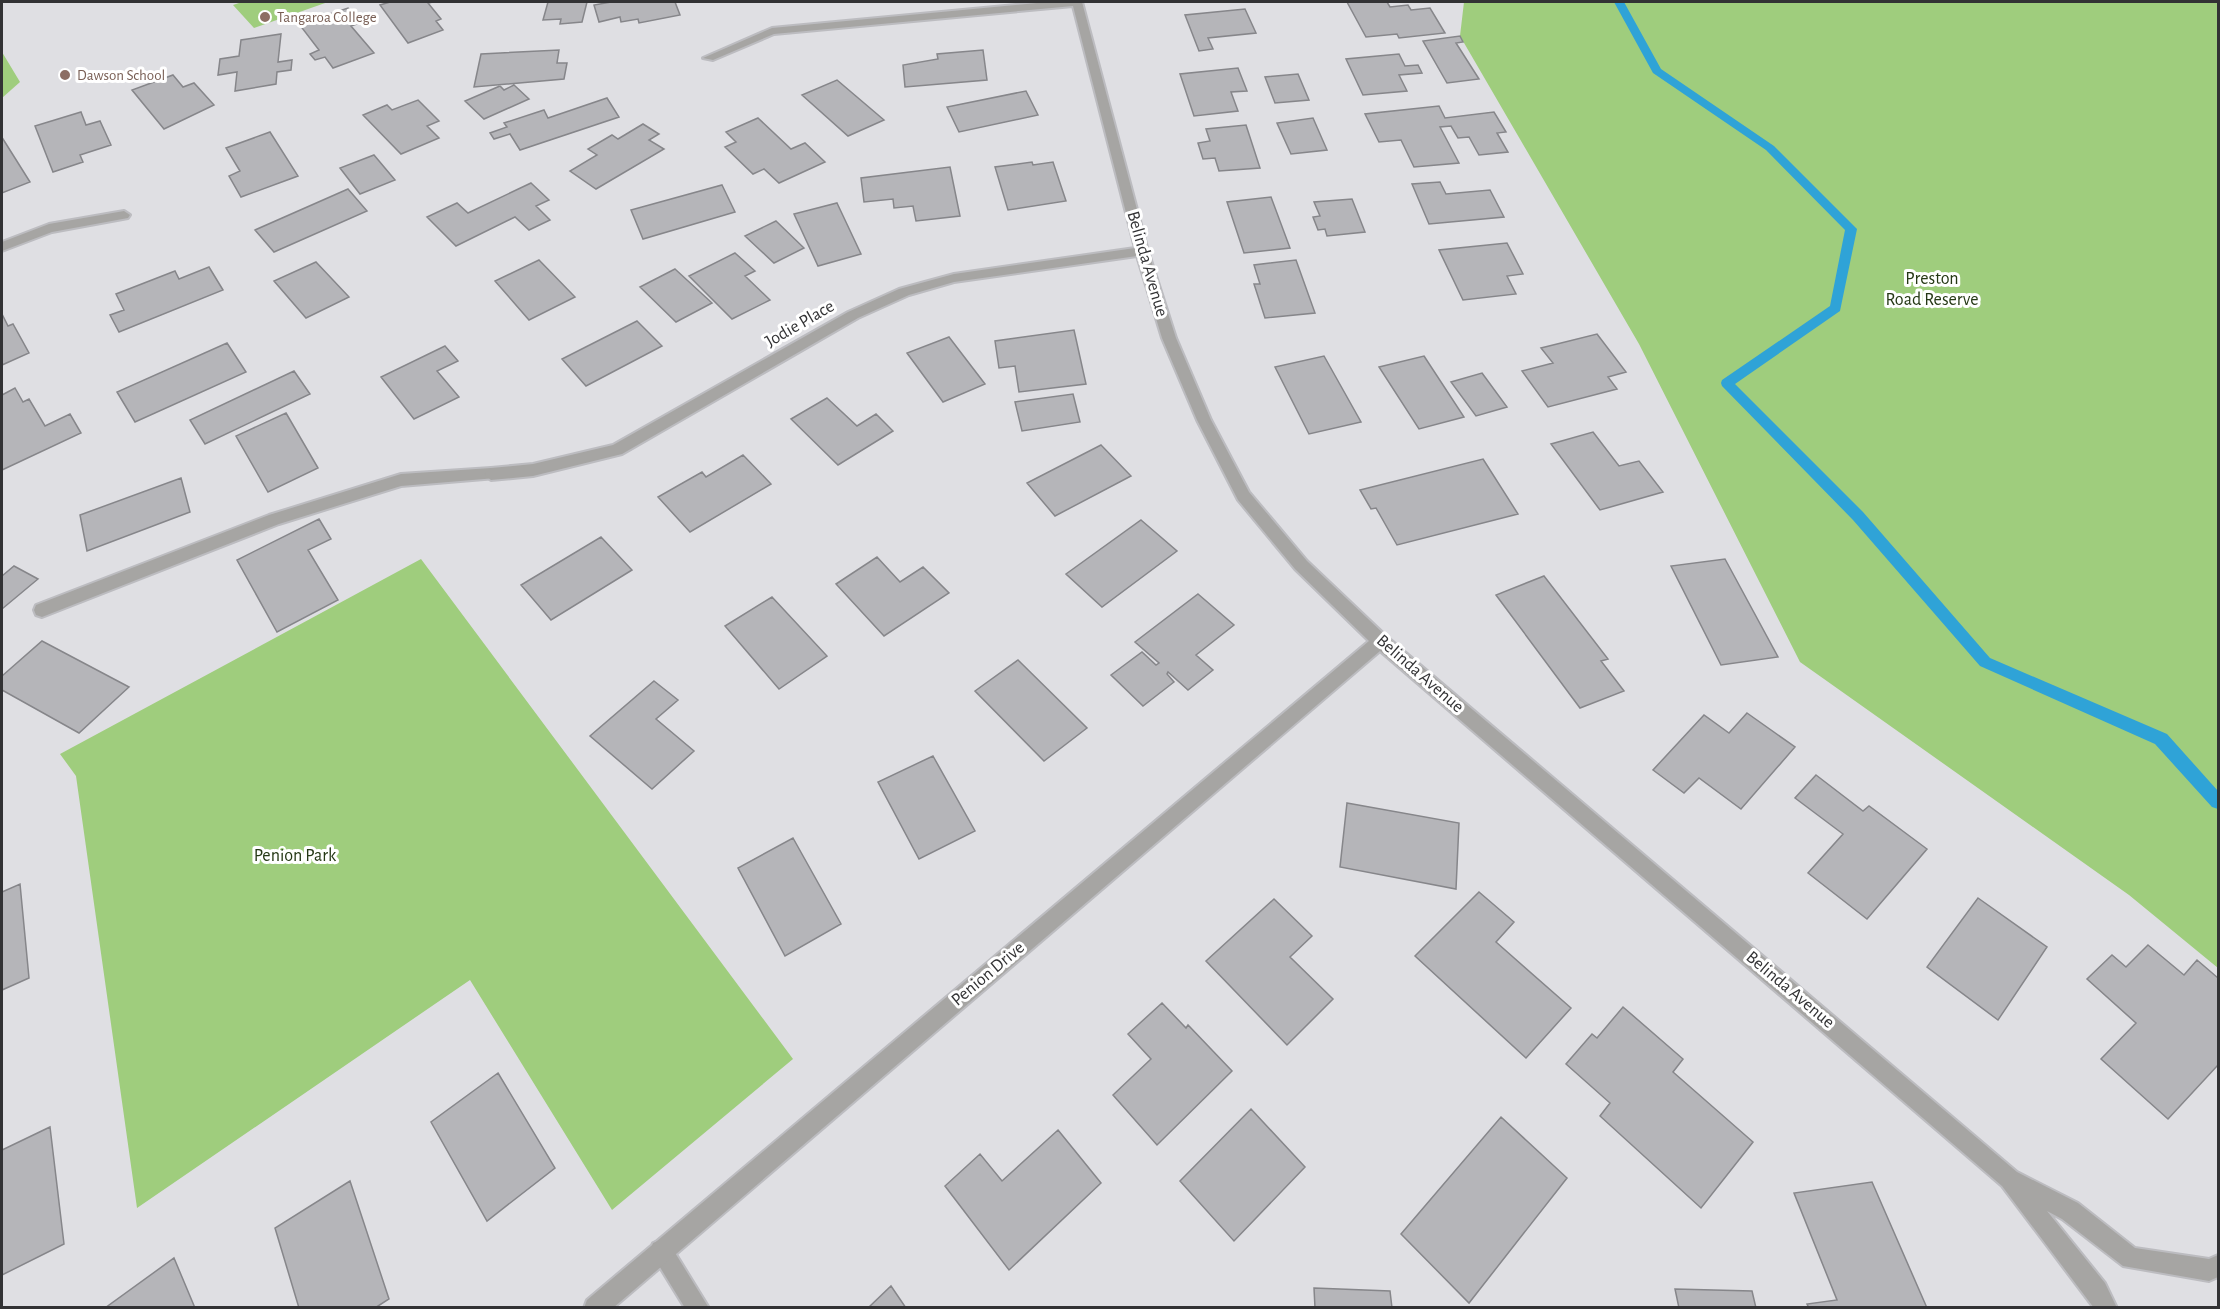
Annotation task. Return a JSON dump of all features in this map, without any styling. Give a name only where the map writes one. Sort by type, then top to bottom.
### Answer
[{"type":"street","points":[[709,58],[772,31],[1076,2]]},
{"type":"street","name":"Belinda Avenue","points":[[1076,2],[1142,251],[1169,338],[1204,420],[1243,496],[1301,565],[1380,641],[2009,1179],[2097,1291],[2106,1308]]},
{"type":"street","points":[[2,247],[49,228],[124,215]]},
{"type":"street","name":"Jodie Place","points":[[42,610],[274,519],[401,480],[534,470],[616,450],[853,315],[904,292],[954,278],[1142,251]]},
{"type":"street","name":"Penion Drive","points":[[595,1308],[1380,641]]},
{"type":"street","name":"Belinda Avenue","points":[[2009,1179],[2070,1210],[2131,1258],[2209,1270],[2218,1266]]},
{"type":"street","points":[[661,1251],[698,1308]]},
{"type":"green space","name":"Tangaroa College","points":[[242,2],[328,2],[254,28],[233,5]]},
{"type":"green space","name":"Preston Road Reserve","points":[[1464,2],[2218,2],[2218,968],[2129,895],[1800,662],[1639,344],[1460,36]]},
{"type":"green space","points":[[2,52],[20,82],[2,98]]},
{"type":"green space","name":"Penion Park","points":[[421,559],[793,1059],[612,1210],[470,980],[137,1208],[76,776],[60,754]]},
{"type":"building","points":[[390,2],[433,2],[428,3],[441,19],[436,21],[443,30],[408,43],[380,5]]},
{"type":"building","points":[[548,2],[587,2],[582,22],[560,24],[561,19],[543,20]]},
{"type":"building","points":[[611,2],[675,2],[680,15],[639,23],[638,19],[621,22],[620,17],[599,22],[594,5]]},
{"type":"building","points":[[1347,2],[1387,2],[1390,7],[1408,5],[1411,10],[1430,8],[1445,33],[1399,38],[1397,34],[1366,37]]},
{"type":"building","points":[[348,8],[360,23],[351,26],[374,53],[333,68],[325,57],[315,60],[310,54],[319,50],[299,24]]},
{"type":"building","points":[[1245,9],[1256,33],[1208,38],[1213,49],[1199,51],[1185,15]]},
{"type":"building","points":[[281,34],[278,62],[292,60],[291,70],[277,72],[276,84],[235,91],[237,72],[218,75],[220,59],[239,56],[241,40]]},
{"type":"building","points":[[1460,36],[1463,42],[1456,43],[1479,79],[1447,83],[1423,41]]},
{"type":"building","points":[[559,50],[557,63],[567,63],[564,79],[474,87],[481,54]]},
{"type":"building","points":[[983,50],[987,80],[905,87],[903,65],[938,59],[937,54]]},
{"type":"building","points":[[1399,54],[1405,66],[1418,65],[1422,73],[1399,75],[1407,91],[1363,95],[1346,59]]},
{"type":"building","points":[[1238,68],[1247,91],[1231,92],[1238,111],[1194,116],[1180,74]]},
{"type":"building","points":[[1298,74],[1309,100],[1275,103],[1265,77]]},
{"type":"building","points":[[173,75],[183,87],[194,83],[214,105],[164,129],[132,90]]},
{"type":"building","points":[[837,80],[884,120],[848,136],[802,95]]},
{"type":"building","points":[[514,85],[529,99],[484,119],[465,101],[500,86],[504,90]]},
{"type":"building","points":[[1026,91],[1038,115],[959,132],[947,107]]},
{"type":"building","points":[[607,98],[619,117],[520,150],[510,134],[494,139],[490,133],[507,127],[504,123],[544,110],[548,118]]},
{"type":"building","points":[[418,100],[439,121],[427,126],[439,138],[401,154],[363,115],[387,105],[392,110]]},
{"type":"building","points":[[1439,106],[1445,118],[1494,112],[1506,132],[1497,133],[1508,152],[1479,155],[1469,137],[1458,138],[1451,126],[1440,127],[1459,163],[1414,167],[1401,140],[1379,142],[1365,114]]},
{"type":"building","points":[[81,112],[86,125],[100,121],[111,145],[80,155],[83,162],[53,172],[35,126]]},
{"type":"building","points":[[758,118],[791,149],[805,143],[825,162],[779,183],[764,169],[753,174],[725,147],[736,142],[726,132]]},
{"type":"building","points":[[1313,118],[1327,150],[1291,154],[1277,123]]},
{"type":"building","points":[[643,124],[659,134],[649,140],[664,149],[596,189],[570,171],[597,155],[588,149],[612,135],[618,139]]},
{"type":"building","points":[[1246,125],[1260,168],[1219,171],[1215,158],[1203,159],[1198,143],[1210,141],[1206,129]]},
{"type":"building","points":[[270,132],[298,176],[241,197],[229,176],[240,171],[226,148]]},
{"type":"building","points":[[2,140],[30,182],[2,193]]},
{"type":"building","points":[[374,155],[395,180],[360,194],[340,168]]},
{"type":"building","points":[[1032,162],[1033,165],[1053,162],[1066,201],[1008,210],[995,167]]},
{"type":"building","points":[[950,167],[960,216],[916,221],[913,206],[894,208],[893,199],[864,202],[861,178]]},
{"type":"building","points":[[1440,182],[1446,194],[1490,190],[1504,217],[1429,224],[1412,184]]},
{"type":"building","points":[[531,183],[549,200],[536,206],[550,220],[529,230],[515,217],[456,246],[427,217],[457,203],[468,213]]},
{"type":"building","points":[[722,185],[735,212],[643,239],[631,210]]},
{"type":"building","points":[[348,189],[367,211],[274,252],[255,230]]},
{"type":"building","points":[[1271,197],[1290,248],[1244,253],[1227,202]]},
{"type":"building","points":[[1352,199],[1365,232],[1327,236],[1325,229],[1318,230],[1313,217],[1320,216],[1314,202]]},
{"type":"building","points":[[837,203],[861,254],[818,266],[794,214]]},
{"type":"building","points":[[776,221],[804,248],[774,263],[745,236]]},
{"type":"building","points":[[1507,243],[1523,274],[1507,276],[1516,294],[1463,300],[1439,250]]},
{"type":"building","points":[[735,253],[755,271],[745,276],[770,300],[732,319],[689,276]]},
{"type":"building","points":[[539,260],[575,297],[529,320],[495,281]]},
{"type":"building","points":[[1296,260],[1315,313],[1265,318],[1254,284],[1260,284],[1254,265]]},
{"type":"building","points":[[316,262],[349,297],[306,318],[274,281]]},
{"type":"building","points":[[209,267],[223,290],[119,332],[110,315],[124,310],[116,294],[175,271],[179,279]]},
{"type":"building","points":[[675,269],[712,303],[676,322],[640,287]]},
{"type":"building","points":[[2,314],[8,326],[13,324],[29,353],[2,365]]},
{"type":"building","points":[[637,321],[662,346],[586,386],[562,359]]},
{"type":"building","points":[[1074,330],[1086,384],[1019,392],[1015,366],[999,368],[995,341]]},
{"type":"building","points":[[1597,334],[1626,372],[1608,377],[1617,389],[1548,407],[1522,371],[1553,363],[1541,348]]},
{"type":"building","points":[[949,337],[985,384],[943,402],[907,353]]},
{"type":"building","points":[[227,343],[246,372],[135,422],[117,392]]},
{"type":"building","points":[[445,346],[458,361],[437,371],[459,397],[414,419],[381,377]]},
{"type":"building","points":[[1324,356],[1361,422],[1309,434],[1275,367]]},
{"type":"building","points":[[1424,356],[1464,417],[1419,429],[1379,367]]},
{"type":"building","points":[[294,371],[310,394],[205,444],[190,420]]},
{"type":"building","points":[[1482,373],[1507,407],[1476,416],[1451,382]]},
{"type":"building","points":[[15,388],[23,402],[29,399],[45,426],[70,414],[81,433],[2,470],[2,395]]},
{"type":"building","points":[[1073,394],[1080,422],[1022,431],[1015,402]]},
{"type":"building","points":[[827,398],[857,426],[876,414],[893,431],[838,465],[791,419]]},
{"type":"building","points":[[286,413],[318,468],[268,492],[236,436]]},
{"type":"building","points":[[1593,432],[1619,466],[1639,461],[1663,492],[1600,510],[1551,444]]},
{"type":"building","points":[[1101,445],[1131,476],[1055,516],[1027,483]]},
{"type":"building","points":[[743,455],[771,484],[690,532],[658,497],[702,472],[706,477]]},
{"type":"building","points":[[1483,459],[1518,514],[1397,545],[1376,508],[1371,509],[1360,490]]},
{"type":"building","points":[[181,478],[190,512],[87,551],[80,515]]},
{"type":"building","points":[[319,519],[331,539],[308,550],[338,600],[277,632],[237,560]]},
{"type":"building","points":[[1141,520],[1177,551],[1102,607],[1066,574]]},
{"type":"building","points":[[601,537],[632,570],[551,620],[521,585]]},
{"type":"building","points":[[877,557],[900,582],[923,567],[949,593],[884,636],[836,584]]},
{"type":"building","points":[[1725,559],[1778,657],[1721,665],[1671,566]]},
{"type":"building","points":[[14,566],[38,579],[2,609],[2,576]]},
{"type":"building","points":[[1544,576],[1608,659],[1601,661],[1624,691],[1580,708],[1496,595]]},
{"type":"building","points":[[1198,594],[1234,625],[1196,655],[1213,670],[1188,690],[1168,672],[1167,674],[1174,682],[1143,706],[1111,675],[1142,652],[1156,665],[1159,663],[1135,642]]},
{"type":"building","points":[[772,597],[827,656],[779,689],[725,626]]},
{"type":"building","points":[[42,641],[129,687],[79,733],[2,690],[2,676]]},
{"type":"building","points":[[1018,660],[1087,728],[1044,761],[975,691]]},
{"type":"building","points":[[654,681],[678,700],[656,719],[694,751],[652,789],[590,736]]},
{"type":"building","points":[[1747,713],[1795,747],[1741,809],[1699,778],[1684,793],[1653,770],[1704,715],[1729,733]]},
{"type":"building","points":[[933,756],[975,831],[919,859],[878,782]]},
{"type":"building","points":[[1816,775],[1863,811],[1869,806],[1927,849],[1867,919],[1808,873],[1843,834],[1795,798]]},
{"type":"building","points":[[1347,803],[1459,823],[1456,889],[1340,867]]},
{"type":"building","points":[[793,838],[841,924],[785,956],[738,868]]},
{"type":"building","points":[[20,884],[29,978],[2,990],[2,892]]},
{"type":"building","points":[[1479,892],[1514,922],[1496,942],[1571,1008],[1526,1058],[1415,956]]},
{"type":"building","points":[[1978,898],[2047,947],[1998,1020],[1927,967]]},
{"type":"building","points":[[1274,899],[1312,936],[1290,957],[1333,999],[1287,1045],[1206,961]]},
{"type":"building","points":[[2148,945],[2184,975],[2197,960],[2218,978],[2218,1065],[2168,1119],[2101,1059],[2136,1023],[2087,979],[2112,955],[2126,967]]},
{"type":"building","points":[[1162,1003],[1186,1028],[1188,1025],[1232,1071],[1157,1145],[1113,1095],[1151,1059],[1128,1034]]},
{"type":"building","points":[[1623,1007],[1683,1059],[1673,1072],[1753,1142],[1701,1208],[1600,1116],[1610,1103],[1566,1064],[1592,1034],[1597,1038]]},
{"type":"building","points":[[498,1073],[555,1168],[487,1221],[431,1122]]},
{"type":"building","points":[[1251,1109],[1305,1167],[1234,1241],[1180,1181]]},
{"type":"building","points":[[1501,1117],[1567,1178],[1469,1303],[1401,1234]]},
{"type":"building","points":[[50,1127],[64,1244],[2,1275],[2,1150]]},
{"type":"building","points":[[1058,1130],[1101,1183],[1009,1270],[945,1186],[980,1154],[1002,1181]]},
{"type":"building","points":[[350,1181],[389,1299],[375,1308],[299,1308],[275,1228]]},
{"type":"building","points":[[1872,1182],[1927,1308],[1809,1308],[1807,1304],[1837,1300],[1794,1193]]},
{"type":"building","points":[[174,1258],[195,1308],[105,1308]]},
{"type":"building","points":[[891,1286],[906,1308],[868,1308]]},
{"type":"building","points":[[1314,1288],[1390,1291],[1392,1308],[1315,1308]]},
{"type":"building","points":[[1675,1289],[1752,1291],[1756,1308],[1679,1308]]},
{"type":"waterway","points":[[1619,2],[1657,71],[1770,148],[1851,229],[1836,308],[1727,383],[1858,516],[1985,662],[2161,739],[2218,802]]},
{"type":"place","name":"Tangaroa College","points":[[265,17]]},
{"type":"place","name":"Dawson School","points":[[65,75]]}]
